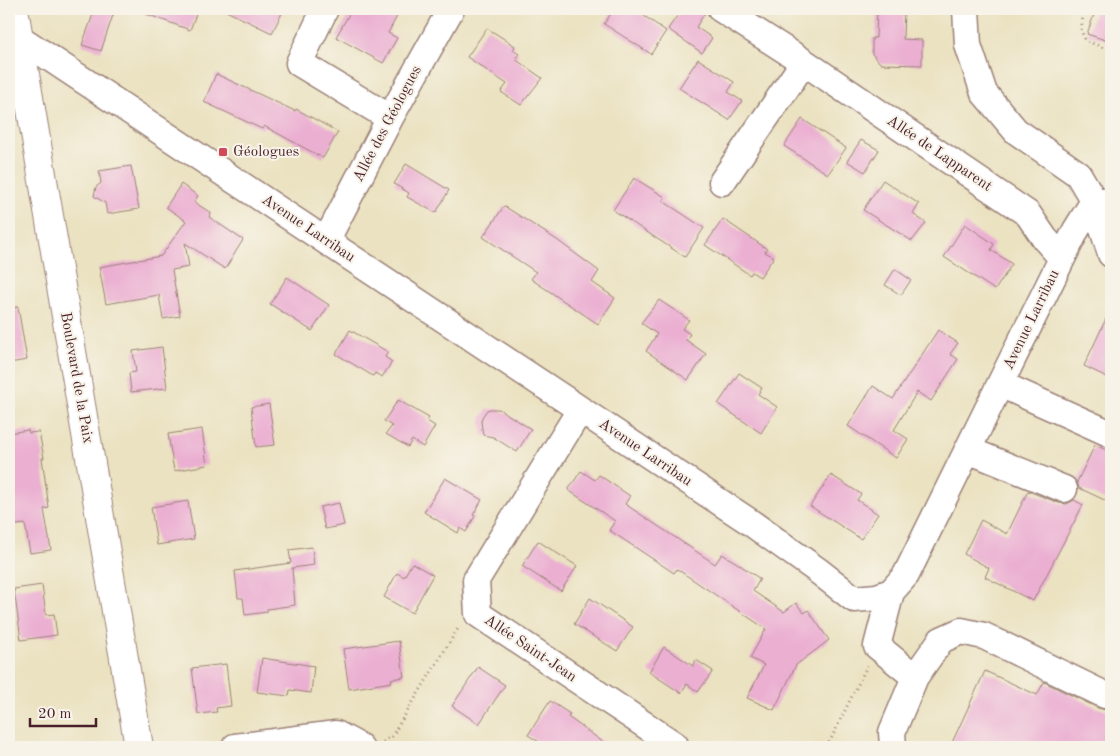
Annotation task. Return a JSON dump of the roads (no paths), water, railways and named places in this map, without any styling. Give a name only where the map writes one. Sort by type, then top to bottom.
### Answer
[{"type":"main road","name":"Boulevard de la Paix","points":[[14,9],[14,34],[140,747]]},
{"type":"street","points":[[324,9],[299,63],[390,118]]},
{"type":"street","name":"Allée des Géologues","points":[[326,241],[390,118],[451,9]]},
{"type":"street","name":"Allée de Lapparent","points":[[721,9],[804,62],[1028,214],[1045,239],[1062,258]]},
{"type":"street","points":[[966,9],[968,45],[984,93],[1016,130],[1078,174],[1103,202],[1111,254]]},
{"type":"street","name":"Avenue Larribau","points":[[14,34],[747,520],[854,599],[876,597],[891,592],[906,575],[1076,230],[1103,202]]},
{"type":"street","points":[[722,182],[804,62]]},
{"type":"street","points":[[1000,384],[1111,434]]},
{"type":"street","name":"Allée Saint-Jean","points":[[580,410],[476,580],[478,614],[675,745],[674,747]]},
{"type":"street","points":[[968,450],[1064,490]]},
{"type":"street","points":[[891,592],[877,646],[915,677]]},
{"type":"street","points":[[893,747],[892,732],[915,677],[941,640],[961,631],[984,636],[1105,695]]},
{"type":"street","points":[[235,747],[336,734],[370,745]]},
{"type":"place","name":"Géologues","points":[[223,152]]}]
